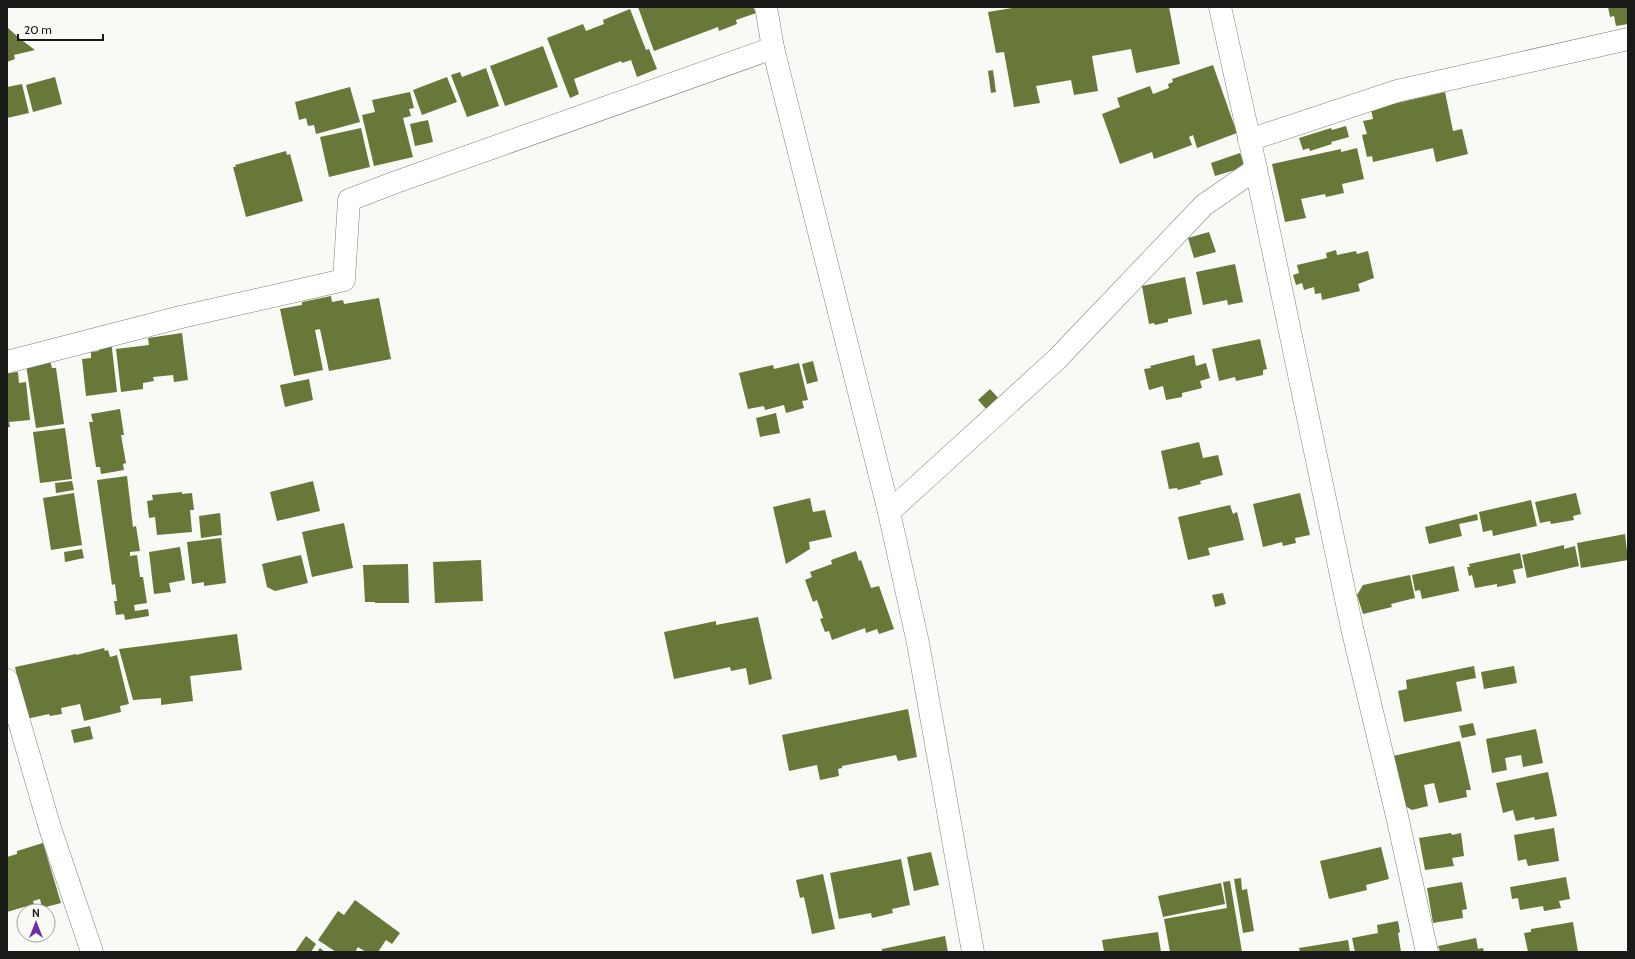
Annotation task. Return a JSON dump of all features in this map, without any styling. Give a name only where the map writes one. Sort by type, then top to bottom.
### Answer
[{"type":"street","points":[[766,7],[774,48],[889,512],[918,643],[973,952]]},
{"type":"street","points":[[1220,7],[1256,169],[1352,628],[1395,808],[1427,952]]},
{"type":"street","points":[[1249,140],[1397,91],[1628,39]]},
{"type":"street","points":[[7,362],[181,317],[344,280],[349,200],[774,48]]},
{"type":"street","points":[[889,512],[1057,359],[1204,205],[1256,169]]},
{"type":"street","points":[[7,680],[50,828],[92,952]]},
{"type":"building","points":[[638,7],[753,7],[756,13],[736,20],[737,24],[719,31],[718,27],[654,51]]},
{"type":"building","points":[[1018,7],[1169,7],[1180,64],[1136,73],[1131,49],[1092,56],[1098,91],[1074,95],[1071,80],[1036,86],[1040,103],[1014,107],[1004,52],[996,53],[988,12]]},
{"type":"building","points":[[1608,7],[1628,7],[1628,24],[1616,26],[1614,16],[1610,17]]},
{"type":"building","points":[[630,9],[646,50],[649,49],[657,69],[637,77],[631,60],[622,63],[621,61],[574,79],[579,94],[570,98],[547,38],[583,24],[586,31],[604,24],[603,20]]},
{"type":"building","points":[[7,27],[35,50],[14,55],[15,59],[7,62]]},
{"type":"building","points":[[543,46],[558,87],[505,106],[490,66]]},
{"type":"building","points":[[1213,65],[1237,133],[1197,148],[1193,135],[1189,137],[1192,145],[1154,159],[1152,152],[1120,164],[1102,114],[1120,107],[1117,98],[1150,86],[1153,94],[1169,88],[1168,84],[1173,82],[1172,79]]},
{"type":"building","points":[[486,68],[499,106],[467,117],[451,75],[460,72],[462,77]]},
{"type":"building","points":[[993,70],[996,92],[991,93],[988,71]]},
{"type":"building","points":[[55,77],[62,104],[33,112],[26,85]]},
{"type":"building","points":[[447,77],[457,102],[422,115],[413,90]]},
{"type":"building","points":[[22,84],[29,113],[7,118],[7,87]]},
{"type":"building","points":[[350,87],[360,122],[316,134],[314,125],[308,126],[306,118],[299,120],[295,102]]},
{"type":"building","points":[[410,92],[414,108],[409,109],[411,116],[403,118],[413,157],[374,166],[362,115],[375,112],[372,100]]},
{"type":"building","points":[[1445,92],[1453,131],[1462,129],[1468,154],[1436,162],[1433,148],[1373,162],[1372,156],[1367,157],[1362,135],[1367,134],[1363,121],[1373,119],[1371,109]]},
{"type":"building","points":[[428,120],[433,142],[415,146],[410,124]]},
{"type":"building","points":[[1346,126],[1349,137],[1331,142],[1332,144],[1310,151],[1309,148],[1303,150],[1299,138],[1331,128],[1332,130]]},
{"type":"building","points":[[361,128],[370,167],[329,177],[320,137]]},
{"type":"building","points":[[1357,148],[1364,179],[1342,184],[1344,193],[1326,197],[1325,194],[1301,199],[1306,218],[1285,222],[1272,164],[1341,149],[1341,152]]},
{"type":"building","points":[[286,151],[287,155],[290,154],[303,201],[246,217],[233,167],[236,167],[235,165]]},
{"type":"building","points":[[1240,153],[1245,167],[1215,176],[1211,163]]},
{"type":"building","points":[[1209,232],[1216,252],[1194,258],[1188,238]]},
{"type":"building","points":[[1336,250],[1337,255],[1356,251],[1357,254],[1368,251],[1374,278],[1358,284],[1360,291],[1322,300],[1321,293],[1315,294],[1314,287],[1304,290],[1302,283],[1296,285],[1293,275],[1299,273],[1297,265],[1327,258],[1326,253]]},
{"type":"building","points":[[1235,264],[1243,302],[1228,305],[1227,300],[1203,305],[1196,272]]},
{"type":"building","points":[[1185,277],[1192,314],[1168,319],[1168,322],[1155,325],[1154,323],[1149,324],[1142,286]]},
{"type":"building","points":[[331,296],[332,302],[343,300],[344,304],[379,298],[391,359],[329,371],[320,329],[315,330],[323,370],[294,376],[280,309],[302,305],[302,302]]},
{"type":"building","points":[[182,333],[188,380],[174,382],[173,375],[153,377],[154,381],[143,383],[143,389],[121,392],[116,349],[149,345],[148,338]]},
{"type":"building","points":[[1260,339],[1267,369],[1263,370],[1263,375],[1236,381],[1235,377],[1219,381],[1212,349]]},
{"type":"building","points":[[111,340],[117,392],[86,396],[82,359],[91,358],[91,352],[99,351],[98,342]]},
{"type":"building","points":[[1194,355],[1196,366],[1206,363],[1210,378],[1200,381],[1202,388],[1182,393],[1182,397],[1166,400],[1163,386],[1149,390],[1144,369],[1151,368],[1150,366]]},
{"type":"building","points":[[50,361],[52,368],[56,368],[64,424],[36,428],[26,365]]},
{"type":"building","points":[[813,361],[818,381],[807,384],[802,364]]},
{"type":"building","points":[[799,363],[808,400],[802,401],[804,408],[786,413],[784,405],[765,410],[764,406],[748,409],[739,373],[773,365],[774,369]]},
{"type":"building","points":[[18,372],[19,383],[26,382],[30,420],[9,422],[10,427],[7,427],[7,373]]},
{"type":"building","points":[[309,379],[313,400],[285,407],[280,385]]},
{"type":"building","points":[[990,389],[1000,400],[988,411],[978,400]]},
{"type":"building","points":[[120,409],[124,435],[121,435],[126,463],[123,464],[124,470],[101,474],[100,467],[96,467],[89,422],[93,422],[91,414]]},
{"type":"building","points":[[776,413],[780,433],[760,437],[756,418]]},
{"type":"building","points":[[65,428],[72,479],[40,483],[33,432]]},
{"type":"building","points":[[1199,442],[1203,458],[1218,455],[1223,475],[1200,481],[1201,484],[1178,490],[1177,488],[1169,489],[1161,451]]},
{"type":"building","points":[[127,476],[133,527],[136,526],[140,551],[130,552],[130,556],[137,555],[140,577],[143,577],[147,603],[134,605],[135,611],[148,609],[149,616],[125,620],[124,614],[116,615],[114,601],[117,601],[115,584],[112,585],[97,480]]},
{"type":"building","points":[[72,481],[74,490],[56,493],[55,483]]},
{"type":"building","points":[[313,481],[320,511],[277,521],[270,492]]},
{"type":"building","points":[[182,492],[182,494],[192,493],[194,510],[190,510],[192,532],[157,535],[155,517],[149,518],[147,501],[153,500],[152,495]]},
{"type":"building","points":[[74,493],[82,545],[51,550],[43,498]]},
{"type":"building","points":[[1300,493],[1310,535],[1295,538],[1296,543],[1283,546],[1282,542],[1263,547],[1253,504]]},
{"type":"building","points":[[1576,493],[1581,514],[1573,516],[1574,520],[1551,524],[1550,521],[1540,523],[1535,502]]},
{"type":"building","points":[[810,498],[813,512],[825,510],[832,537],[809,542],[810,549],[786,564],[773,507]]},
{"type":"building","points":[[1531,500],[1537,526],[1493,536],[1492,530],[1483,532],[1479,512]]},
{"type":"building","points":[[1230,505],[1233,514],[1237,512],[1244,540],[1208,548],[1210,555],[1188,560],[1178,517]]},
{"type":"building","points":[[220,513],[222,535],[201,538],[199,516]]},
{"type":"building","points":[[1477,514],[1478,520],[1459,524],[1462,536],[1429,544],[1425,527]]},
{"type":"building","points":[[344,523],[353,568],[312,577],[302,532]]},
{"type":"building","points":[[1625,534],[1628,560],[1581,568],[1577,543]]},
{"type":"building","points":[[221,538],[226,583],[204,586],[204,582],[192,584],[187,542]]},
{"type":"building","points":[[1564,545],[1564,549],[1575,546],[1579,566],[1527,578],[1522,555]]},
{"type":"building","points":[[180,547],[185,580],[169,583],[171,592],[154,594],[149,552]]},
{"type":"building","points":[[82,549],[84,558],[65,562],[64,552]]},
{"type":"building","points":[[856,551],[859,561],[861,560],[871,588],[879,586],[894,629],[879,634],[877,629],[866,633],[865,628],[832,640],[829,631],[825,632],[820,619],[823,618],[817,600],[813,602],[805,580],[812,577],[810,572],[832,564],[831,560]]},
{"type":"building","points":[[1520,553],[1523,568],[1513,570],[1516,583],[1497,587],[1497,584],[1475,588],[1472,575],[1469,576],[1467,567],[1470,567],[1469,564]]},
{"type":"building","points":[[301,555],[308,583],[275,591],[267,587],[262,564]]},
{"type":"building","points":[[481,560],[483,601],[435,603],[433,562]]},
{"type":"building","points":[[408,564],[409,603],[365,602],[363,565]]},
{"type":"building","points":[[1454,566],[1459,591],[1422,599],[1420,590],[1415,591],[1412,575]]},
{"type":"building","points":[[1410,575],[1415,598],[1391,604],[1392,607],[1363,614],[1357,595],[1363,585]]},
{"type":"building","points":[[1223,593],[1226,604],[1215,607],[1212,595]]},
{"type":"building","points":[[758,617],[772,679],[749,685],[746,668],[731,671],[730,667],[674,679],[664,632],[716,621],[716,625]]},
{"type":"building","points":[[237,634],[242,670],[190,676],[193,701],[161,705],[161,698],[133,700],[119,649]]},
{"type":"building","points":[[104,648],[105,651],[108,650],[110,657],[117,655],[129,704],[120,706],[121,712],[84,721],[80,704],[61,708],[62,714],[50,716],[49,714],[26,719],[15,667]]},
{"type":"building","points":[[1474,666],[1476,678],[1456,682],[1462,711],[1404,722],[1398,691],[1407,689],[1406,680]]},
{"type":"building","points":[[1514,666],[1517,683],[1484,689],[1481,672]]},
{"type":"building","points":[[908,709],[917,757],[898,761],[896,755],[842,766],[842,768],[838,769],[839,776],[820,780],[817,765],[789,771],[782,735]]},
{"type":"building","points":[[1473,723],[1476,735],[1462,738],[1459,726]]},
{"type":"building","points":[[90,726],[93,739],[74,743],[71,730]]},
{"type":"building","points":[[1536,729],[1543,763],[1523,767],[1521,755],[1505,758],[1507,770],[1492,773],[1486,739]]},
{"type":"building","points":[[1460,741],[1471,790],[1466,790],[1467,797],[1439,803],[1434,783],[1424,785],[1428,806],[1412,810],[1405,806],[1393,756]]},
{"type":"building","points":[[1548,772],[1557,816],[1535,820],[1534,817],[1516,821],[1513,810],[1503,813],[1496,783]]},
{"type":"building","points":[[1554,828],[1559,861],[1528,866],[1526,859],[1518,861],[1514,835]]},
{"type":"building","points":[[1451,833],[1452,835],[1461,833],[1464,856],[1452,858],[1454,866],[1425,870],[1419,838]]},
{"type":"building","points":[[43,843],[61,903],[56,904],[56,903],[41,903],[40,899],[33,901],[34,903],[16,903],[16,909],[7,912],[7,857],[17,854],[17,851]]},
{"type":"building","points":[[1381,847],[1389,879],[1366,885],[1367,890],[1329,899],[1320,861]]},
{"type":"building","points":[[931,852],[939,885],[914,891],[907,857]]},
{"type":"building","points":[[901,859],[910,905],[892,909],[893,913],[872,918],[871,913],[839,919],[830,873]]},
{"type":"building","points":[[823,874],[835,929],[812,934],[804,897],[800,898],[796,880]]},
{"type":"building","points":[[1566,877],[1570,899],[1559,901],[1561,908],[1544,911],[1543,906],[1520,910],[1518,898],[1512,899],[1510,887]]},
{"type":"building","points":[[1241,878],[1242,890],[1247,889],[1254,931],[1243,933],[1234,879]]},
{"type":"building","points":[[1230,881],[1242,952],[1170,952],[1164,919],[1227,908],[1223,882]]},
{"type":"building","points":[[1462,882],[1467,909],[1462,910],[1463,918],[1433,923],[1427,888]]},
{"type":"building","points":[[1221,883],[1225,904],[1163,917],[1158,896]]},
{"type":"building","points":[[355,900],[400,933],[392,944],[386,940],[378,952],[366,952],[358,947],[355,952],[336,952],[318,940],[338,911],[344,915]]},
{"type":"building","points":[[1398,921],[1401,952],[1355,952],[1352,938],[1378,933],[1377,925]]},
{"type":"building","points":[[1573,922],[1578,952],[1528,952],[1524,933],[1531,932],[1531,929]]},
{"type":"building","points":[[1158,932],[1161,952],[1104,952],[1102,940]]},
{"type":"building","points":[[306,936],[316,944],[311,952],[295,952]]},
{"type":"building","points":[[945,936],[948,952],[882,952],[882,949]]},
{"type":"building","points":[[1476,938],[1478,949],[1483,948],[1484,952],[1440,952],[1438,946]]},
{"type":"building","points":[[1348,940],[1350,952],[1300,952],[1299,948]]},
{"type":"building","points":[[320,948],[325,952],[317,952]]}]
